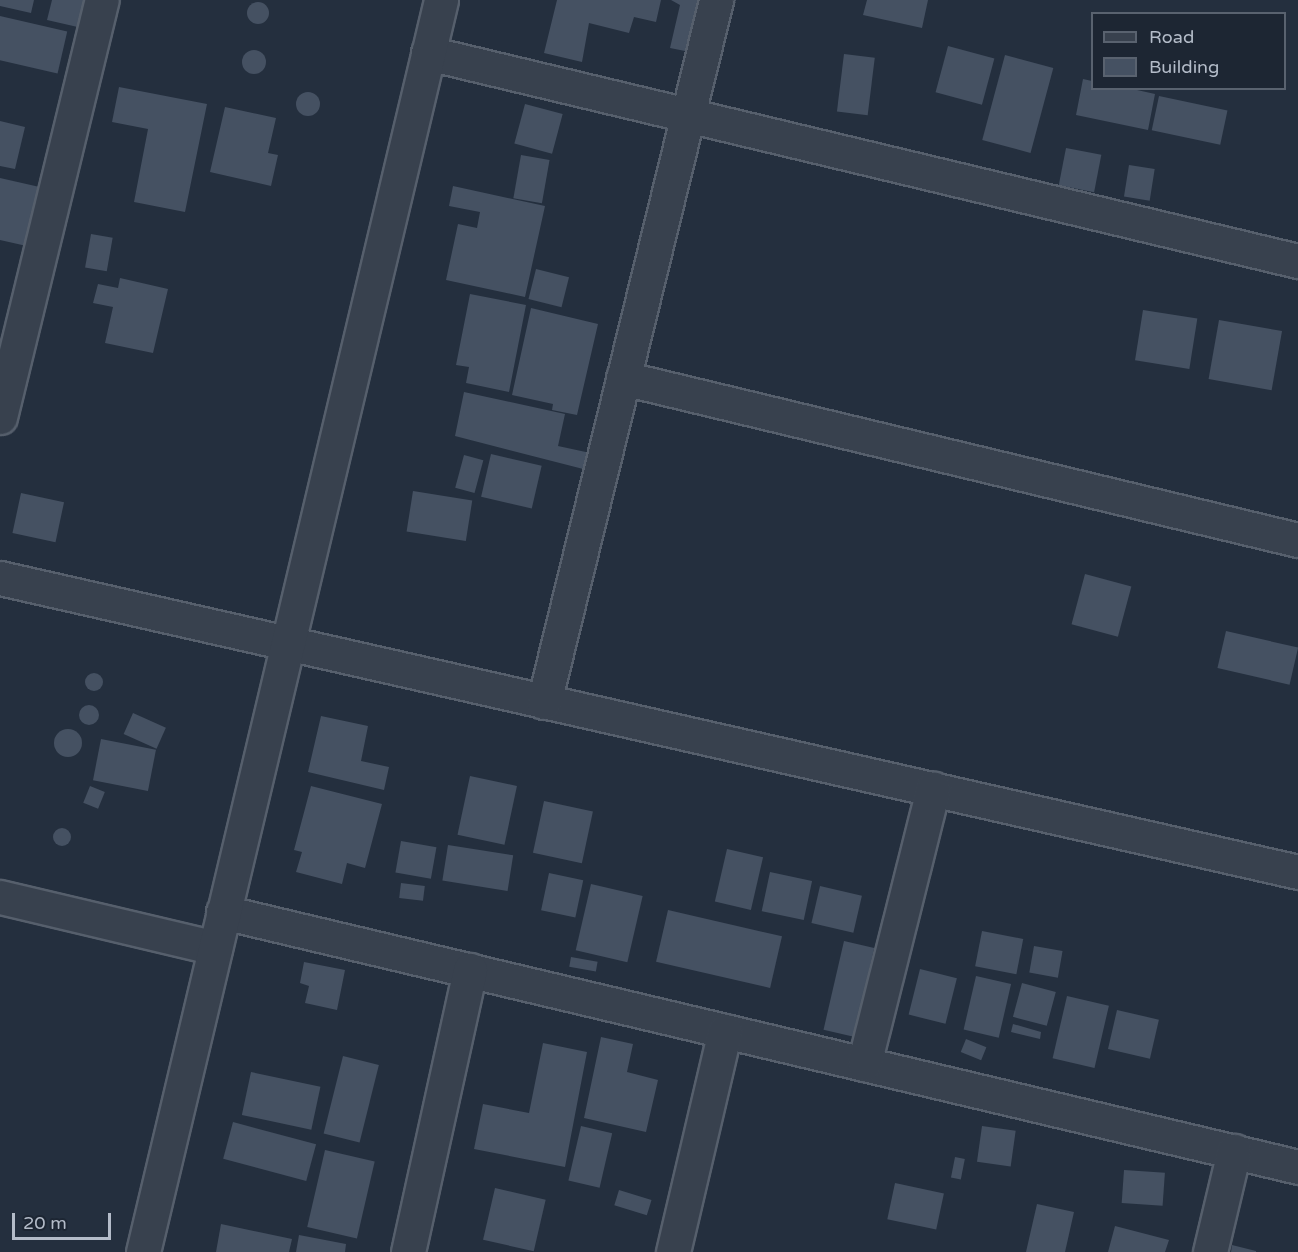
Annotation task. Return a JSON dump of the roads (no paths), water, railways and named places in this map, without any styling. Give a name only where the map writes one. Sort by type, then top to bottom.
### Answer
[{"type":"street","points":[[0,417],[13,305],[102,0]]},
{"type":"street","points":[[143,1252],[285,643],[441,0]]},
{"type":"street","points":[[544,702],[716,0]]},
{"type":"street","points":[[428,53],[688,113],[1298,261]]},
{"type":"street","points":[[623,378],[1298,540]]},
{"type":"street","points":[[0,578],[933,789],[1297,868]]},
{"type":"street","points":[[864,1064],[933,789]]},
{"type":"street","points":[[0,897],[215,948]]},
{"type":"street","points":[[223,912],[1298,1167]]},
{"type":"street","points":[[408,1252],[470,970]]},
{"type":"street","points":[[672,1252],[724,1031]]},
{"type":"street","points":[[1210,1252],[1234,1151]]}]
